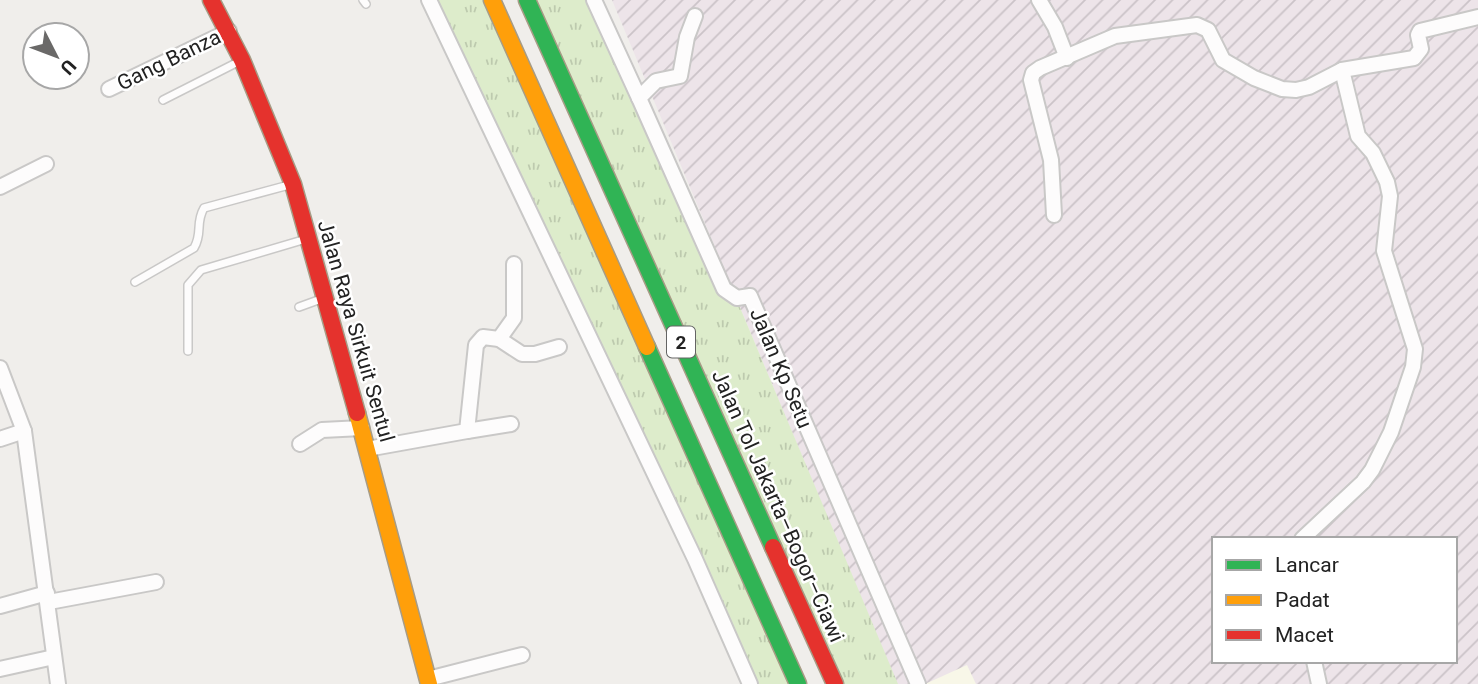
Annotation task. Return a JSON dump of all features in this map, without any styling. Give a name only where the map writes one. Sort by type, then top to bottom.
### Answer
[{"type":"main road","name":"Jalan Raya Sirkuit Sentul","points":[[211,0],[242,60],[293,184],[362,428],[429,682]]},
{"type":"main road","name":"2","points":[[492,0],[798,684]]},
{"type":"main road","name":"Jalan Tol Jakarta–Bogor–Ciawi","points":[[527,0],[835,684]]},
{"type":"street","points":[[429,0],[695,559],[750,684]]},
{"type":"street","points":[[594,0],[639,98],[656,80],[680,76],[687,37],[695,16]]},
{"type":"street","points":[[1039,0],[1055,27],[1067,58]]},
{"type":"street","points":[[1054,215],[1051,160],[1031,80],[1033,73],[1040,68],[1115,36],[1197,25],[1208,30],[1223,60],[1254,78],[1282,89],[1296,90],[1309,87],[1342,70],[1414,58],[1421,49],[1418,35],[1420,31],[1478,17]]},
{"type":"street","name":"Gang Banza","points":[[109,89],[229,31]]},
{"type":"street","points":[[1304,537],[1363,482],[1372,470],[1391,432],[1413,368],[1415,349],[1384,251],[1391,196],[1373,153],[1358,136],[1342,70]]},
{"type":"street","name":"Jalan Kp Setu","points":[[639,98],[724,289],[737,298],[750,296],[918,684]]},
{"type":"street","points":[[0,187],[46,164]]},
{"type":"street","points":[[499,339],[509,329],[514,318],[514,264]]},
{"type":"street","points":[[467,431],[476,345],[483,337],[499,339],[522,354],[535,354],[559,347]]},
{"type":"street","points":[[0,369],[24,431],[58,684]]},
{"type":"street","points":[[367,449],[511,424]]},
{"type":"street","points":[[300,444],[322,430],[362,428]]},
{"type":"street","points":[[0,439],[24,431]]},
{"type":"street","points":[[0,606],[156,582]]},
{"type":"street","points":[[429,682],[522,655]]},
{"type":"street","points":[[0,669],[54,657]]},
{"type":"street","points":[[1314,663],[1319,684]]},
{"type":"lane","points":[[163,100],[242,60]]},
{"type":"lane","points":[[135,282],[194,247],[200,238],[198,218],[204,208],[293,184]]},
{"type":"lane","points":[[188,351],[188,285],[194,276],[201,270],[309,238]]},
{"type":"lane","points":[[299,307],[325,298]]},
{"type":"shaded area","points":[[612,0],[1478,0],[1478,684],[897,684]]},
{"type":"shaded area","points":[[967,665],[976,684],[925,684]]},
{"type":"green space","points":[[429,0],[492,0],[798,684],[750,684]]},
{"type":"green space","points":[[527,0],[593,0],[736,298],[898,684],[835,684]]},
{"type":"traffic: fast","points":[[527,0],[773,547]]},
{"type":"traffic: fast","points":[[647,347],[798,684]]},
{"type":"traffic: slow","points":[[492,0],[647,347]]},
{"type":"traffic: slow","points":[[357,413],[429,684]]},
{"type":"traffic: jam","points":[[211,0],[242,60],[293,184],[357,413]]},
{"type":"traffic: jam","points":[[773,547],[835,684]]}]
